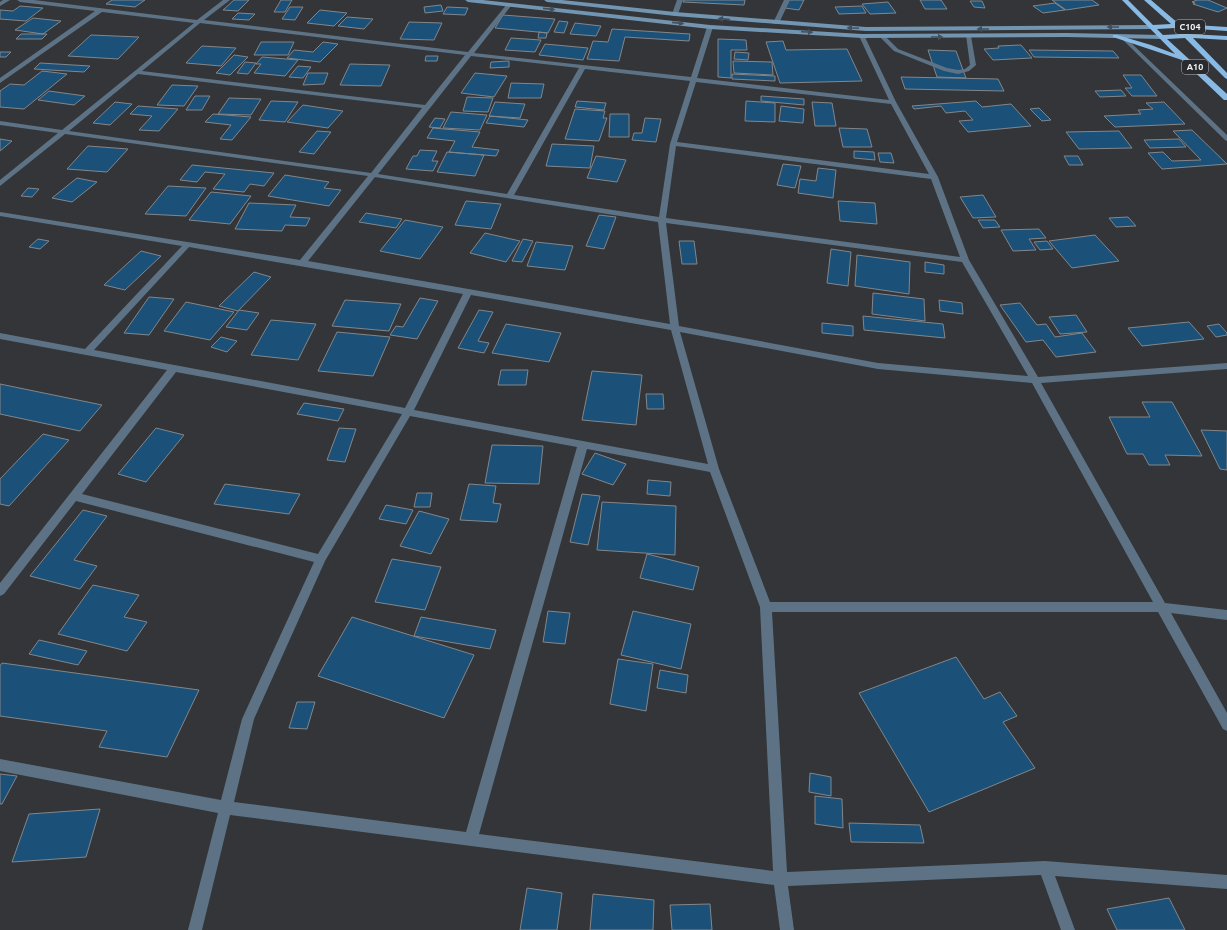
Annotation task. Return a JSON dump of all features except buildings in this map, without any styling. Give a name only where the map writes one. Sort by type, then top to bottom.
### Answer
[{"type":"highway","name":"A10","points":[[1125,0],[1161,37],[1227,98]]},
{"type":"highway","name":"A10","points":[[1147,0],[1177,26],[1227,77]]},
{"type":"highway","name":"C104","points":[[1152,27],[1177,26],[1227,28]]},
{"type":"highway","points":[[1115,36],[1149,46],[1189,62]]},
{"type":"highway","name":"C104","points":[[1161,37],[1186,36],[1227,38]]},
{"type":"main road","points":[[468,0],[710,27],[862,36],[1161,37]]},
{"type":"main road","points":[[547,0],[675,14],[866,29],[1152,27]]},
{"type":"street","points":[[0,4],[7,0]]},
{"type":"street","points":[[20,0],[469,54],[893,102]]},
{"type":"street","points":[[0,184],[136,72],[227,0]]},
{"type":"street","points":[[675,14],[680,0]]},
{"type":"street","points":[[776,23],[788,0]]},
{"type":"street","points":[[302,263],[509,5]]},
{"type":"street","points":[[0,81],[100,10]]},
{"type":"street","points":[[710,27],[673,144],[662,220],[675,328],[714,469],[766,607],[780,879],[787,930]]},
{"type":"street","points":[[862,36],[893,102],[934,177],[965,260],[1035,380],[1227,725]]},
{"type":"street","points":[[884,36],[896,50],[946,70],[958,72],[967,70],[973,65],[968,36]]},
{"type":"street","points":[[1126,40],[1227,138]]},
{"type":"street","points":[[509,196],[583,67]]},
{"type":"street","points":[[136,72],[427,107]]},
{"type":"street","points":[[0,123],[61,133],[373,175],[662,220],[965,260]]},
{"type":"street","points":[[673,144],[934,177]]},
{"type":"street","points":[[0,214],[302,263],[675,328],[878,366],[1035,380],[1227,366]]},
{"type":"street","points":[[87,352],[188,244]]},
{"type":"street","points":[[195,930],[248,719],[321,560],[408,412],[468,292]]},
{"type":"street","points":[[0,336],[714,469]]},
{"type":"street","points":[[0,591],[174,368]]},
{"type":"street","points":[[471,839],[583,445]]},
{"type":"street","points":[[74,496],[321,560]]},
{"type":"street","points":[[766,607],[1161,607],[1227,615]]},
{"type":"street","points":[[0,765],[226,808],[780,879],[1045,868],[1227,882]]},
{"type":"street","points":[[1045,868],[1068,930]]}]
